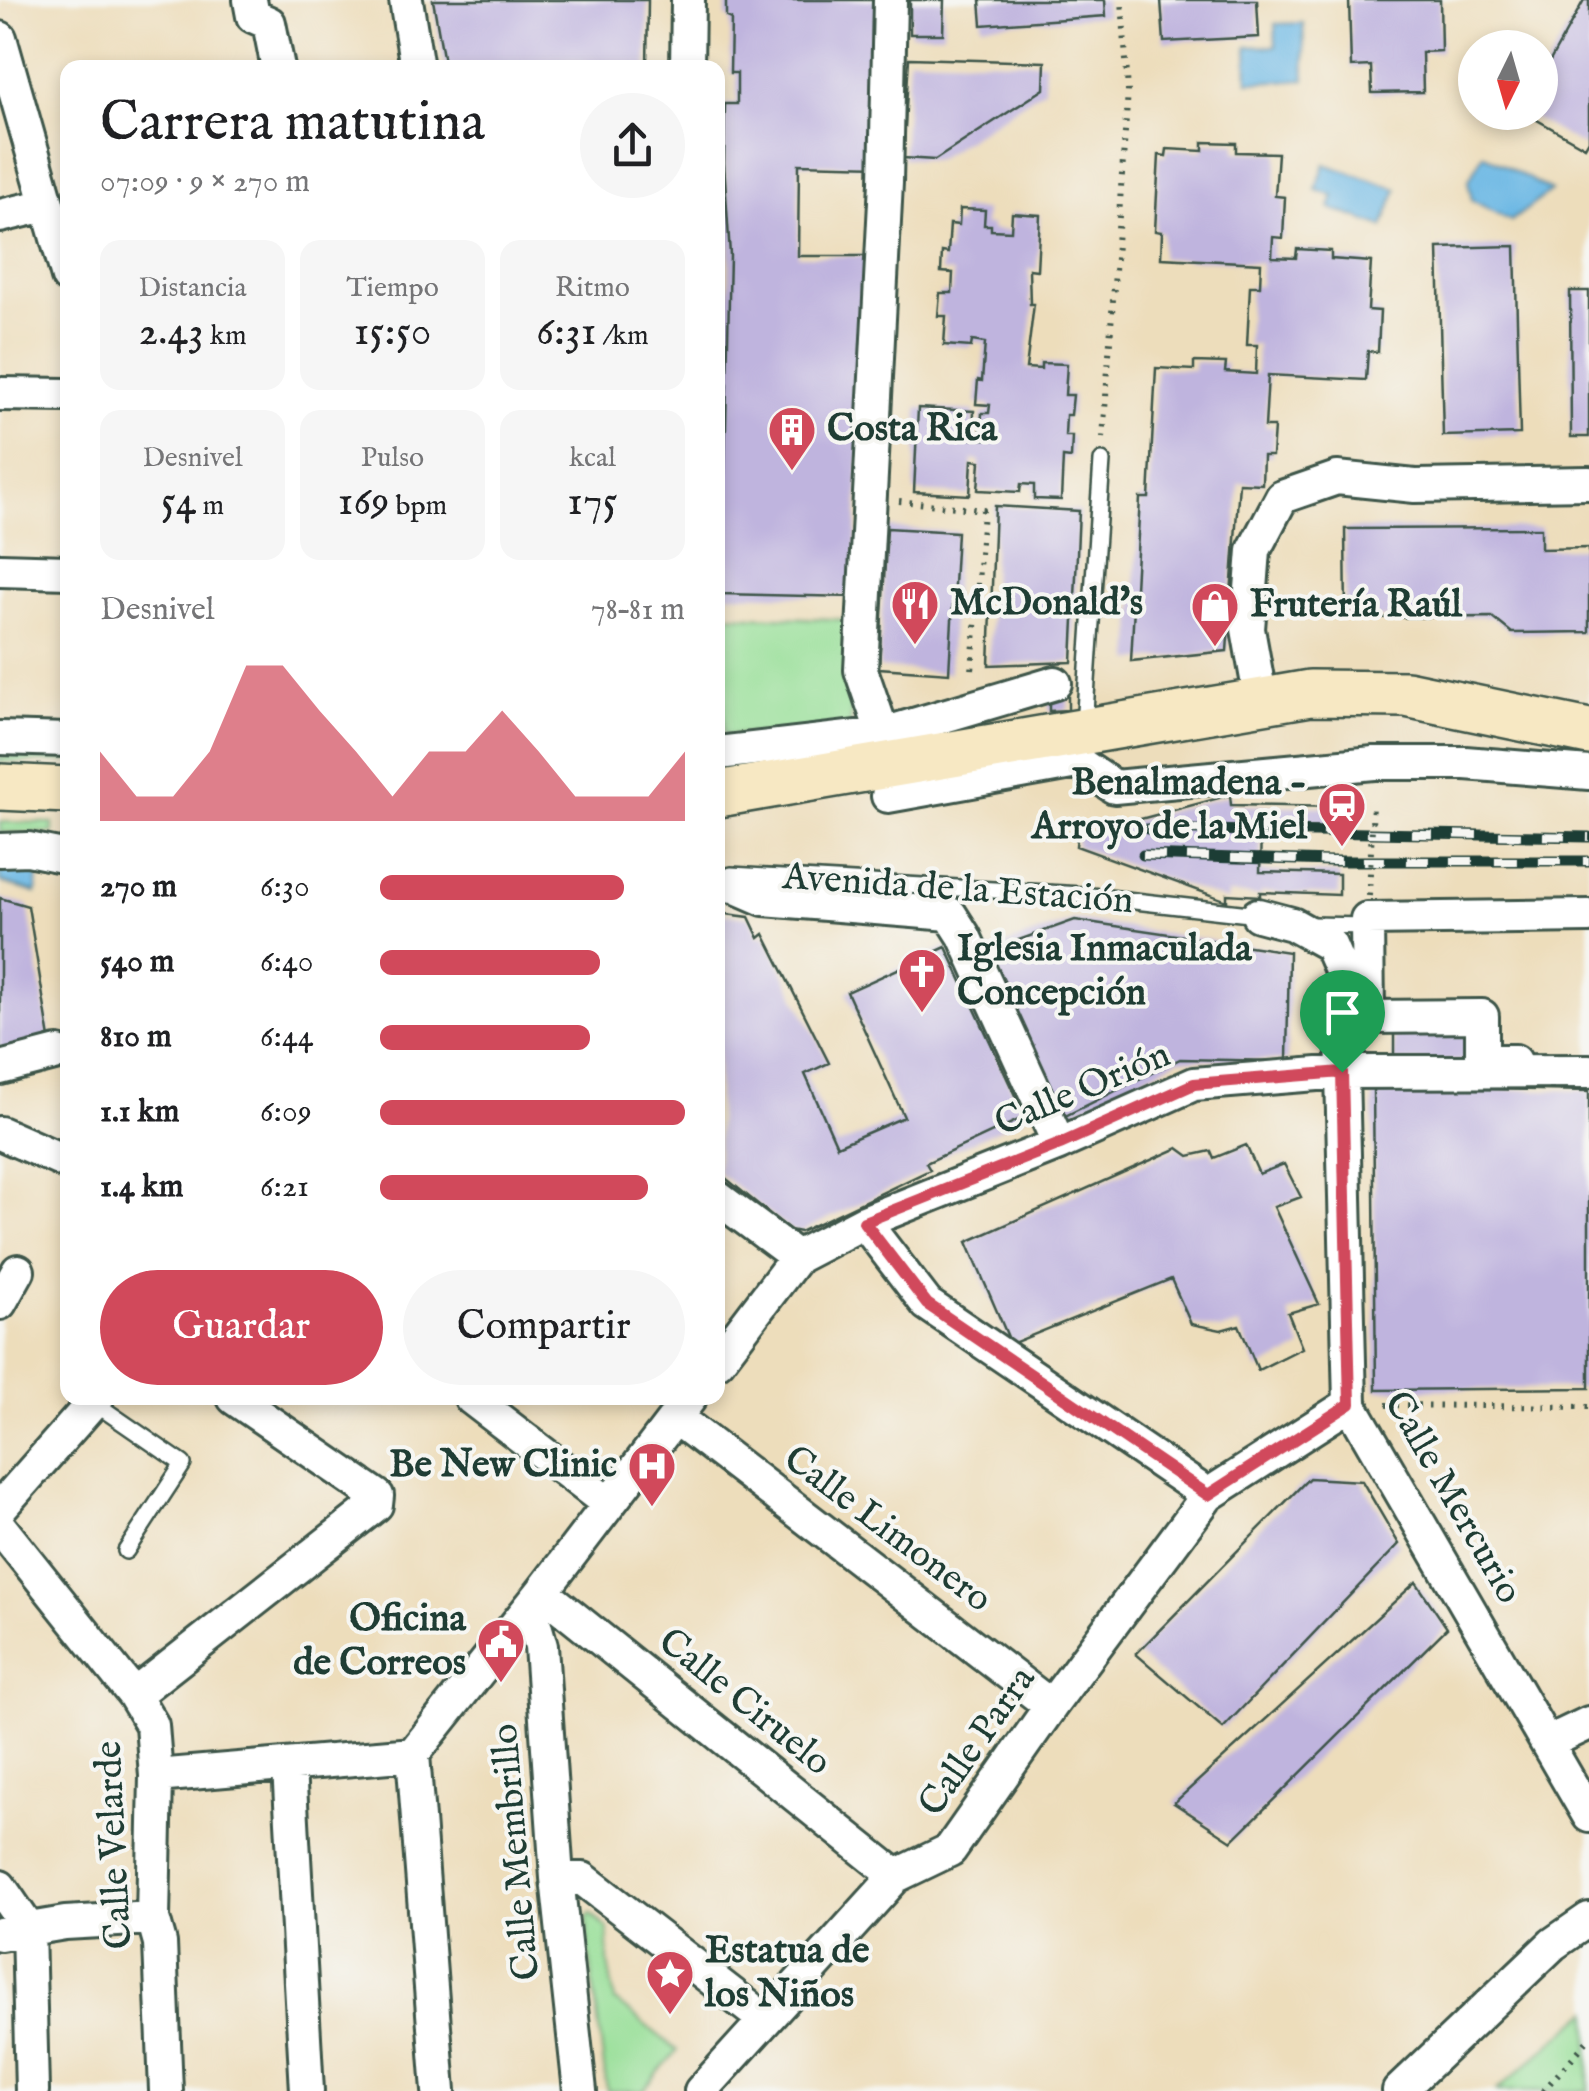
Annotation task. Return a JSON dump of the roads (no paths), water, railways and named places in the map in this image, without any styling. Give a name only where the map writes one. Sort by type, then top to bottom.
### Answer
[{"type":"main road","points":[[725,793],[1310,693],[1406,694],[1589,732]]},
{"type":"main road","points":[[0,787],[60,790]]},
{"type":"street","points":[[250,0],[252,16],[269,23],[276,60]]},
{"type":"street","points":[[406,0],[417,60]]},
{"type":"street","points":[[687,60],[688,0]]},
{"type":"street","points":[[882,734],[861,670],[886,182],[890,0]]},
{"type":"street","points":[[0,38],[60,250]]},
{"type":"street","points":[[0,216],[47,205]]},
{"type":"street","points":[[0,394],[60,395]]},
{"type":"street","points":[[1261,700],[1248,629],[1254,550],[1282,497],[1337,478],[1415,486],[1589,483]]},
{"type":"street","points":[[0,570],[60,572]]},
{"type":"street","points":[[725,752],[882,734],[1055,683]]},
{"type":"street","points":[[0,738],[60,740]]},
{"type":"street","points":[[888,796],[1077,762],[1114,786],[1374,762],[1465,763],[1589,772]]},
{"type":"street","points":[[0,850],[28,849],[60,856]]},
{"type":"street","points":[[725,885],[764,899],[950,914],[964,936],[1060,1144]]},
{"type":"street","name":"Calle Mercurio","points":[[1258,915],[1292,924],[1330,945],[1346,982],[1342,1072],[1350,1404],[1589,1816]]},
{"type":"street","points":[[1589,916],[1367,919],[1368,1017],[1482,1016],[1482,1061],[1589,1060]]},
{"type":"street","points":[[0,1068],[58,1053]]},
{"type":"street","name":"Calle Orión","points":[[797,1257],[864,1222],[1060,1144],[1194,1084],[1342,1072],[1589,1070]]},
{"type":"street","points":[[0,1133],[60,1159]]},
{"type":"street","points":[[725,1203],[797,1257],[725,1352]]},
{"type":"street","points":[[864,1222],[927,1304],[1208,1495],[1350,1404]]},
{"type":"street","points":[[0,1303],[18,1271]]},
{"type":"street","points":[[0,1508],[91,1405]]},
{"type":"street","points":[[134,1695],[376,1505],[377,1496],[244,1405]]},
{"type":"street","points":[[480,1405],[609,1504]]},
{"type":"street","points":[[439,2091],[413,1754],[682,1408]]},
{"type":"street","name":"Calle Limonero","points":[[682,1408],[1052,1706]]},
{"type":"street","name":"Calle Parra","points":[[701,2091],[896,1876],[950,1850],[1208,1495]]},
{"type":"street","name":"Calle Velarde","points":[[0,1527],[134,1695],[152,1726],[156,1776],[153,1918],[160,1943],[166,2091]]},
{"type":"street","name":"Calle Ciruelo","points":[[536,1599],[896,1876]]},
{"type":"street","name":"Calle Membrillo","points":[[536,1599],[580,2091]]},
{"type":"street","points":[[1547,1742],[1589,1723]]},
{"type":"street","points":[[156,1776],[413,1754]]},
{"type":"street","points":[[289,1766],[306,2091]]},
{"type":"street","points":[[558,1878],[583,1879],[765,2020]]},
{"type":"street","points":[[0,1887],[14,1931],[32,2091]]},
{"type":"street","points":[[14,1931],[153,1918]]},
{"type":"street","points":[[1399,2091],[1552,1944],[1589,1919]]},
{"type":"lane","points":[[1084,730],[1102,461]]},
{"type":"lane","name":"Avenida de la Estación","points":[[725,874],[1082,895],[1258,915]]},
{"type":"lane","points":[[1292,924],[1491,929]]},
{"type":"lane","points":[[102,1405],[183,1464],[126,1552]]},
{"type":"water","points":[[1303,23],[1305,80],[1248,82],[1247,47],[1276,46],[1275,24]]},
{"type":"water","points":[[1483,154],[1551,191],[1511,221],[1472,200],[1468,182]]},
{"type":"water","points":[[1325,164],[1397,189],[1383,227],[1330,208],[1334,196],[1316,190]]},
{"type":"water","points":[[0,866],[39,867],[36,893],[0,882]]},
{"type":"railway","points":[[1147,829],[1589,837]]},
{"type":"railway","points":[[1143,855],[1332,861],[1589,861]]},
{"type":"place","name":"Costa Rica","points":[[792,472]]},
{"type":"place","name":"McDonald's","points":[[915,646]]},
{"type":"place","name":"Frutería Raúl","points":[[1215,648]]},
{"type":"place","name":"Benalmadena - Arroyo de la Miel","points":[[1342,848]]},
{"type":"place","name":"Iglesia Inmaculada Concepción","points":[[922,1014]]},
{"type":"place","name":"Be New Clinic","points":[[652,1508]]},
{"type":"place","name":"Oficina de Correos","points":[[501,1684]]},
{"type":"place","name":"Estatua de los Niños","points":[[670,2016]]}]
